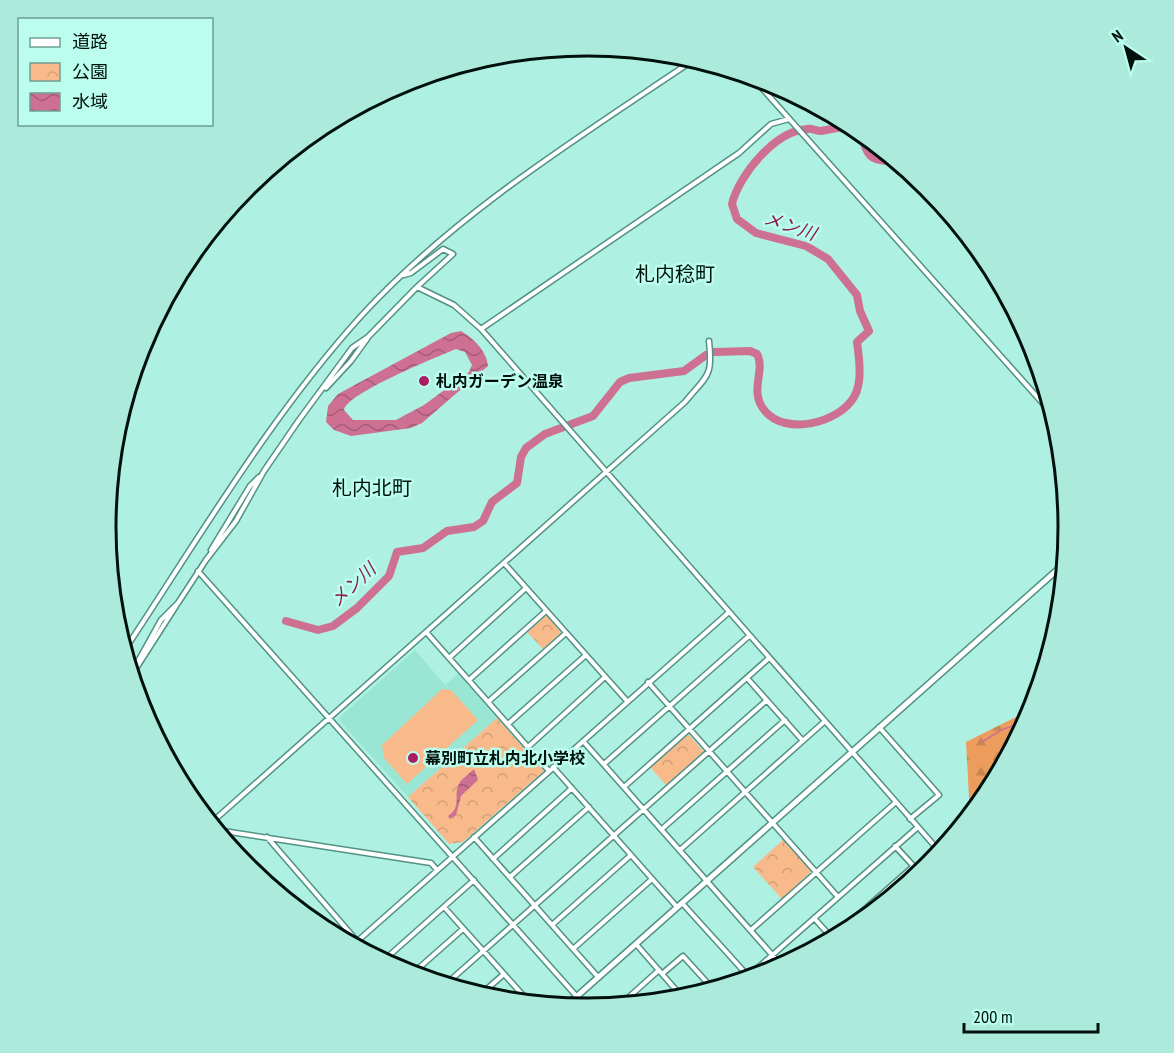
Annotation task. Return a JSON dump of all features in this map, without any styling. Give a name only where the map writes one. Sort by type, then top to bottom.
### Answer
[{"type":"street","points":[[130,641],[276,423],[363,314],[468,218],[685,66]]},
{"type":"street","points":[[763,89],[1041,403]]},
{"type":"street","points":[[481,329],[739,153],[771,124],[789,119]]},
{"type":"street","points":[[315,399],[351,361],[368,337],[453,254],[443,249],[411,273],[404,275]]},
{"type":"street","points":[[417,287],[454,305],[481,329],[712,590],[728,613],[768,659],[934,845]]},
{"type":"street","points":[[137,664],[161,620],[178,603],[250,486],[264,471],[352,348],[368,337]]},
{"type":"street","points":[[217,818],[685,402],[708,376],[711,363],[709,341]]},
{"type":"street","points":[[504,563],[627,702]]},
{"type":"street","points":[[198,571],[577,996],[1056,570]]},
{"type":"street","points":[[449,658],[526,588]]},
{"type":"street","points":[[469,680],[546,610]]},
{"type":"street","points":[[360,939],[728,613]]},
{"type":"street","points":[[427,633],[549,771]]},
{"type":"street","points":[[488,702],[566,633]]},
{"type":"street","points":[[604,764],[749,636]]},
{"type":"street","points":[[508,724],[586,655]]},
{"type":"street","points":[[624,787],[768,659]]},
{"type":"street","points":[[528,747],[605,677]]},
{"type":"street","points":[[747,678],[803,741]]},
{"type":"street","points":[[648,682],[838,897]]},
{"type":"street","points":[[453,978],[767,700]]},
{"type":"street","points":[[662,829],[785,720]]},
{"type":"street","points":[[680,850],[824,722]]},
{"type":"street","points":[[879,727],[939,795],[910,819]]},
{"type":"street","points":[[583,741],[775,958]]},
{"type":"street","points":[[553,767],[652,879],[742,972]]},
{"type":"street","points":[[493,859],[572,788]]},
{"type":"street","points":[[751,930],[896,802]]},
{"type":"street","points":[[510,877],[589,807]]},
{"type":"street","points":[[763,963],[918,827]]},
{"type":"street","points":[[229,832],[431,863],[437,870]]},
{"type":"street","points":[[267,837],[344,930]]},
{"type":"street","points":[[474,837],[598,977]]},
{"type":"street","points":[[896,846],[914,866]]},
{"type":"street","points":[[552,925],[631,855]]},
{"type":"street","points":[[573,949],[652,879]]},
{"type":"street","points":[[390,954],[474,880]]},
{"type":"street","points":[[444,906],[520,992]]},
{"type":"street","points":[[814,918],[826,932]]},
{"type":"street","points":[[420,967],[464,929]]},
{"type":"street","points":[[636,944],[675,989]]},
{"type":"street","points":[[662,974],[683,956],[706,982]]},
{"type":"street","points":[[632,995],[659,970]]},
{"type":"street","points":[[489,987],[504,974]]},
{"type":"shaded area","name":"幕別町立札内北小学校","points":[[415,650],[445,685],[458,674],[497,718],[408,797],[339,720]]},
{"type":"green space","points":[[547,615],[561,633],[543,649],[527,632]]},
{"type":"green space","points":[[442,689],[451,690],[478,720],[407,784],[384,758],[382,745]]},
{"type":"green space","points":[[1018,716],[995,762],[969,802],[966,742]]},
{"type":"green space","points":[[497,718],[544,771],[463,842],[449,844],[408,797]]},
{"type":"green space","points":[[688,734],[704,752],[666,785],[650,767]]},
{"type":"green space","points":[[784,839],[812,871],[782,899],[753,867]]},
{"type":"water","points":[[461,331],[475,341],[485,355],[488,366],[422,423],[411,428],[351,436],[334,430],[326,422],[328,406],[338,394],[451,333]],"holes":[[[456,349],[465,352],[472,365],[469,372],[424,405],[396,420],[353,420],[344,410],[360,394],[394,376]]]},
{"type":"water","points":[[474,769],[478,780],[461,796],[456,815],[450,819],[448,816],[455,808],[460,782]]},
{"type":"waterway","name":"メン川","points":[[714,352],[750,351],[757,354],[760,367],[757,389],[760,404],[774,419],[786,423],[812,423],[825,419],[837,414],[854,397],[859,384],[857,342],[869,331],[860,311],[857,295],[828,259],[806,246],[756,233],[737,219],[732,204],[750,168],[760,156],[783,137],[807,129],[821,131],[837,128]]},
{"type":"waterway","name":"メン川","points":[[865,146],[871,157],[883,160]]},
{"type":"waterway","name":"メン川","points":[[286,621],[318,630],[333,626],[357,608],[389,576],[397,552],[423,548],[447,531],[474,527],[483,521],[492,502],[517,483],[521,457],[526,448],[545,434],[593,416],[620,382],[629,378],[684,371],[706,355]]},
{"type":"waterway","points":[[982,742],[1001,730],[1013,726]]},
{"type":"place","name":"札内ガーデン温泉","points":[[424,381]]},
{"type":"place","name":"幕別町立札内北小学校","points":[[413,758]]},
{"type":"district","name":"札内稔町","points":[[675,274]]},
{"type":"district","name":"札内北町","points":[[372,488]]}]
